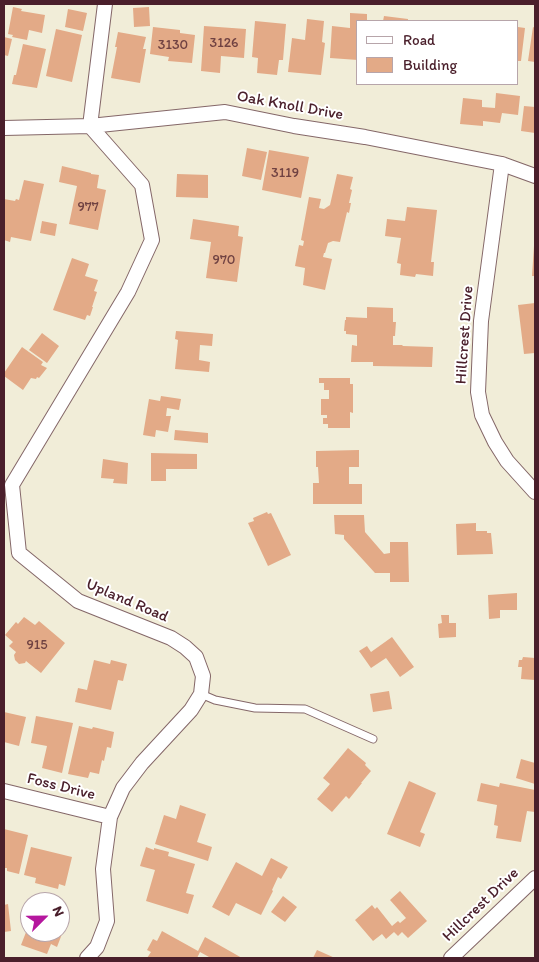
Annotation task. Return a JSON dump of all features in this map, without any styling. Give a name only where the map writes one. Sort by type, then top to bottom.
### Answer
[{"type":"street","points":[[90,126],[106,4]]},
{"type":"street","name":"Oak Knoll Drive","points":[[4,128],[90,126],[225,112],[502,164],[533,173]]},
{"type":"street","name":"Upland Road","points":[[90,126],[142,185],[152,240],[128,292],[12,485],[19,553],[78,601],[171,638],[185,647],[196,657],[203,676],[201,694]]},
{"type":"street","name":"Hillcrest Drive","points":[[502,164],[481,321],[478,392],[482,415],[495,442],[507,461],[535,492]]},
{"type":"street","points":[[87,958],[97,947],[107,922],[104,869],[110,817],[123,788],[142,763],[191,710],[201,694]]},
{"type":"street","name":"Foss Drive","points":[[4,791],[110,817]]},
{"type":"street","name":"Hillcrest Drive","points":[[451,958],[535,878]]},
{"type":"lane","points":[[201,694],[215,700],[255,708],[305,709],[373,739]]},
{"type":"building","points":[[13,7],[22,9],[21,11],[45,15],[42,33],[29,30],[27,40],[12,37],[13,35],[8,34]]},
{"type":"building","points":[[149,7],[150,26],[134,27],[133,8]]},
{"type":"building","points":[[68,9],[87,13],[83,31],[65,27]]},
{"type":"building","points":[[350,13],[367,14],[367,20],[356,20],[356,60],[330,58],[332,26],[350,28]]},
{"type":"building","points":[[384,16],[408,19],[408,20],[383,20]]},
{"type":"building","points":[[307,19],[324,21],[322,42],[325,43],[321,75],[288,72],[292,38],[305,40]]},
{"type":"building","points":[[255,21],[286,24],[283,60],[279,60],[277,75],[257,73],[258,58],[252,57]]},
{"type":"building","points":[[204,26],[246,29],[244,58],[221,56],[220,73],[201,71]]},
{"type":"building","points":[[153,27],[180,30],[180,33],[195,35],[192,63],[168,61],[169,57],[150,54]]},
{"type":"building","points":[[519,27],[525,28],[521,61],[519,61]]},
{"type":"building","points":[[533,27],[535,28],[535,62],[528,61]]},
{"type":"building","points":[[56,29],[82,35],[72,82],[46,76]]},
{"type":"building","points":[[118,32],[146,37],[143,49],[146,49],[140,83],[111,78]]},
{"type":"building","points":[[4,37],[12,39],[8,56],[4,55]]},
{"type":"building","points":[[23,44],[46,49],[37,88],[12,84]]},
{"type":"building","points":[[496,93],[520,96],[518,115],[502,113],[500,123],[483,121],[483,126],[460,124],[463,98],[482,100],[482,107],[495,108]]},
{"type":"building","points":[[524,106],[535,107],[535,133],[521,131]]},
{"type":"building","points":[[247,148],[267,152],[261,180],[242,176]]},
{"type":"building","points":[[269,150],[309,157],[301,198],[262,190]]},
{"type":"building","points":[[62,166],[99,175],[97,188],[106,190],[98,230],[69,224],[77,186],[59,182]]},
{"type":"building","points":[[177,174],[208,175],[208,198],[176,197]]},
{"type":"building","points":[[337,174],[353,177],[350,189],[352,190],[349,203],[351,203],[340,242],[333,241],[328,243],[324,253],[323,257],[332,259],[325,290],[303,285],[305,268],[295,266],[299,245],[303,246],[304,241],[301,240],[309,197],[321,199],[319,208],[324,209],[330,205]]},
{"type":"building","points":[[24,180],[44,184],[31,241],[11,237],[10,242],[4,240],[4,199],[19,200]]},
{"type":"building","points":[[407,207],[437,210],[431,262],[434,262],[433,276],[416,274],[415,277],[400,275],[401,264],[397,263],[401,238],[385,236],[387,219],[405,221]]},
{"type":"building","points":[[193,219],[239,226],[238,236],[243,237],[237,282],[206,278],[211,242],[190,239]]},
{"type":"building","points":[[42,221],[57,224],[55,236],[40,233]]},
{"type":"building","points":[[534,246],[535,276],[532,276]]},
{"type":"building","points":[[72,258],[89,264],[85,276],[98,280],[94,291],[97,292],[93,307],[90,316],[87,315],[85,320],[53,310]]},
{"type":"building","points":[[535,303],[535,353],[524,354],[518,305]]},
{"type":"building","points":[[367,307],[393,308],[393,322],[396,322],[393,345],[433,347],[432,367],[373,366],[373,362],[351,362],[352,345],[357,346],[357,335],[346,334],[346,331],[344,331],[345,320],[346,317],[367,318]]},
{"type":"building","points":[[176,331],[213,334],[212,346],[200,345],[199,360],[210,362],[209,372],[175,369],[178,340],[175,339]]},
{"type":"building","points":[[42,333],[59,346],[47,363],[29,350]]},
{"type":"building","points":[[22,347],[43,362],[41,365],[47,368],[39,378],[31,378],[23,390],[4,376],[4,373]]},
{"type":"building","points":[[319,378],[350,378],[350,384],[353,384],[353,413],[350,412],[350,428],[328,428],[328,424],[323,424],[323,418],[327,418],[327,415],[321,415],[321,399],[329,399],[329,390],[324,390],[324,383],[319,383]]},
{"type":"building","points":[[161,396],[181,399],[179,410],[167,408],[166,416],[171,416],[168,432],[156,430],[155,437],[143,435],[149,399],[160,401]]},
{"type":"building","points":[[175,430],[208,433],[208,443],[174,440]]},
{"type":"building","points":[[359,450],[359,467],[349,467],[349,484],[362,484],[362,504],[313,504],[313,483],[319,483],[316,451]]},
{"type":"building","points":[[151,453],[197,454],[197,469],[166,469],[166,481],[151,481]]},
{"type":"building","points":[[103,459],[128,463],[127,484],[113,483],[114,479],[101,478]]},
{"type":"building","points":[[267,512],[268,514],[271,513],[291,555],[268,566],[248,523],[254,521],[253,518]]},
{"type":"building","points":[[334,515],[364,515],[365,532],[384,554],[390,553],[390,542],[408,542],[409,582],[390,582],[390,573],[375,573],[344,539],[344,535],[335,534]]},
{"type":"building","points":[[476,523],[476,531],[491,533],[493,554],[457,555],[456,524]]},
{"type":"building","points":[[517,593],[517,610],[500,610],[500,618],[489,619],[488,595]]},
{"type":"building","points":[[441,615],[449,615],[449,623],[456,623],[456,637],[439,638],[438,624],[442,623]]},
{"type":"building","points":[[24,617],[35,625],[39,621],[65,643],[41,673],[26,661],[19,664],[15,660],[14,655],[16,652],[9,646],[13,642],[5,635],[16,622],[18,624]]},
{"type":"building","points":[[392,637],[414,667],[400,677],[386,658],[371,668],[359,651],[367,646],[371,652]]},
{"type":"building","points":[[523,657],[535,658],[535,680],[521,679],[522,667],[518,667],[519,660],[522,660]]},
{"type":"building","points":[[94,660],[110,664],[111,660],[127,664],[123,681],[118,680],[111,710],[75,702],[78,688],[87,690]]},
{"type":"building","points":[[389,691],[392,709],[373,712],[370,694]]},
{"type":"building","points":[[4,712],[26,717],[19,746],[4,742]]},
{"type":"building","points":[[36,716],[73,723],[62,773],[42,768],[47,746],[31,743]]},
{"type":"building","points":[[79,726],[114,732],[111,748],[107,747],[99,774],[90,772],[88,778],[68,774]]},
{"type":"building","points":[[348,748],[366,763],[365,765],[371,771],[349,799],[346,796],[332,812],[317,799],[330,784],[323,778]]},
{"type":"building","points":[[521,759],[535,763],[535,784],[516,778]]},
{"type":"building","points":[[409,781],[436,793],[420,832],[425,834],[420,847],[387,834]]},
{"type":"building","points":[[481,783],[499,787],[500,783],[535,790],[535,812],[527,811],[521,842],[496,838],[498,826],[494,825],[497,805],[477,801]]},
{"type":"building","points":[[180,805],[206,814],[197,842],[212,847],[208,861],[155,844],[164,815],[176,819]]},
{"type":"building","points":[[4,829],[28,835],[19,874],[7,871],[7,868],[4,868]]},
{"type":"building","points":[[31,847],[72,857],[65,886],[59,884],[58,889],[35,883],[36,878],[24,875]]},
{"type":"building","points":[[146,847],[169,852],[168,856],[195,864],[186,893],[194,895],[188,914],[146,901],[155,870],[140,866]]},
{"type":"building","points":[[271,858],[288,867],[281,879],[278,877],[261,915],[236,903],[229,916],[212,907],[236,862],[262,876]]},
{"type":"building","points":[[400,891],[427,921],[408,938],[402,932],[398,936],[394,932],[386,939],[382,934],[373,941],[355,920],[372,905],[375,909],[377,907],[392,926],[398,921],[400,923],[406,918],[390,900]]},
{"type":"building","points":[[283,896],[297,907],[285,922],[271,912]]},
{"type":"building","points":[[8,904],[11,931],[4,932],[4,905]]},
{"type":"building","points":[[162,931],[198,951],[205,937],[242,958],[209,958],[200,952],[197,958],[147,958],[151,952],[147,950],[153,939],[157,941]]},
{"type":"building","points":[[22,942],[59,942],[57,947],[51,944],[47,954],[21,945]]},
{"type":"building","points":[[317,950],[335,958],[313,958]]}]
